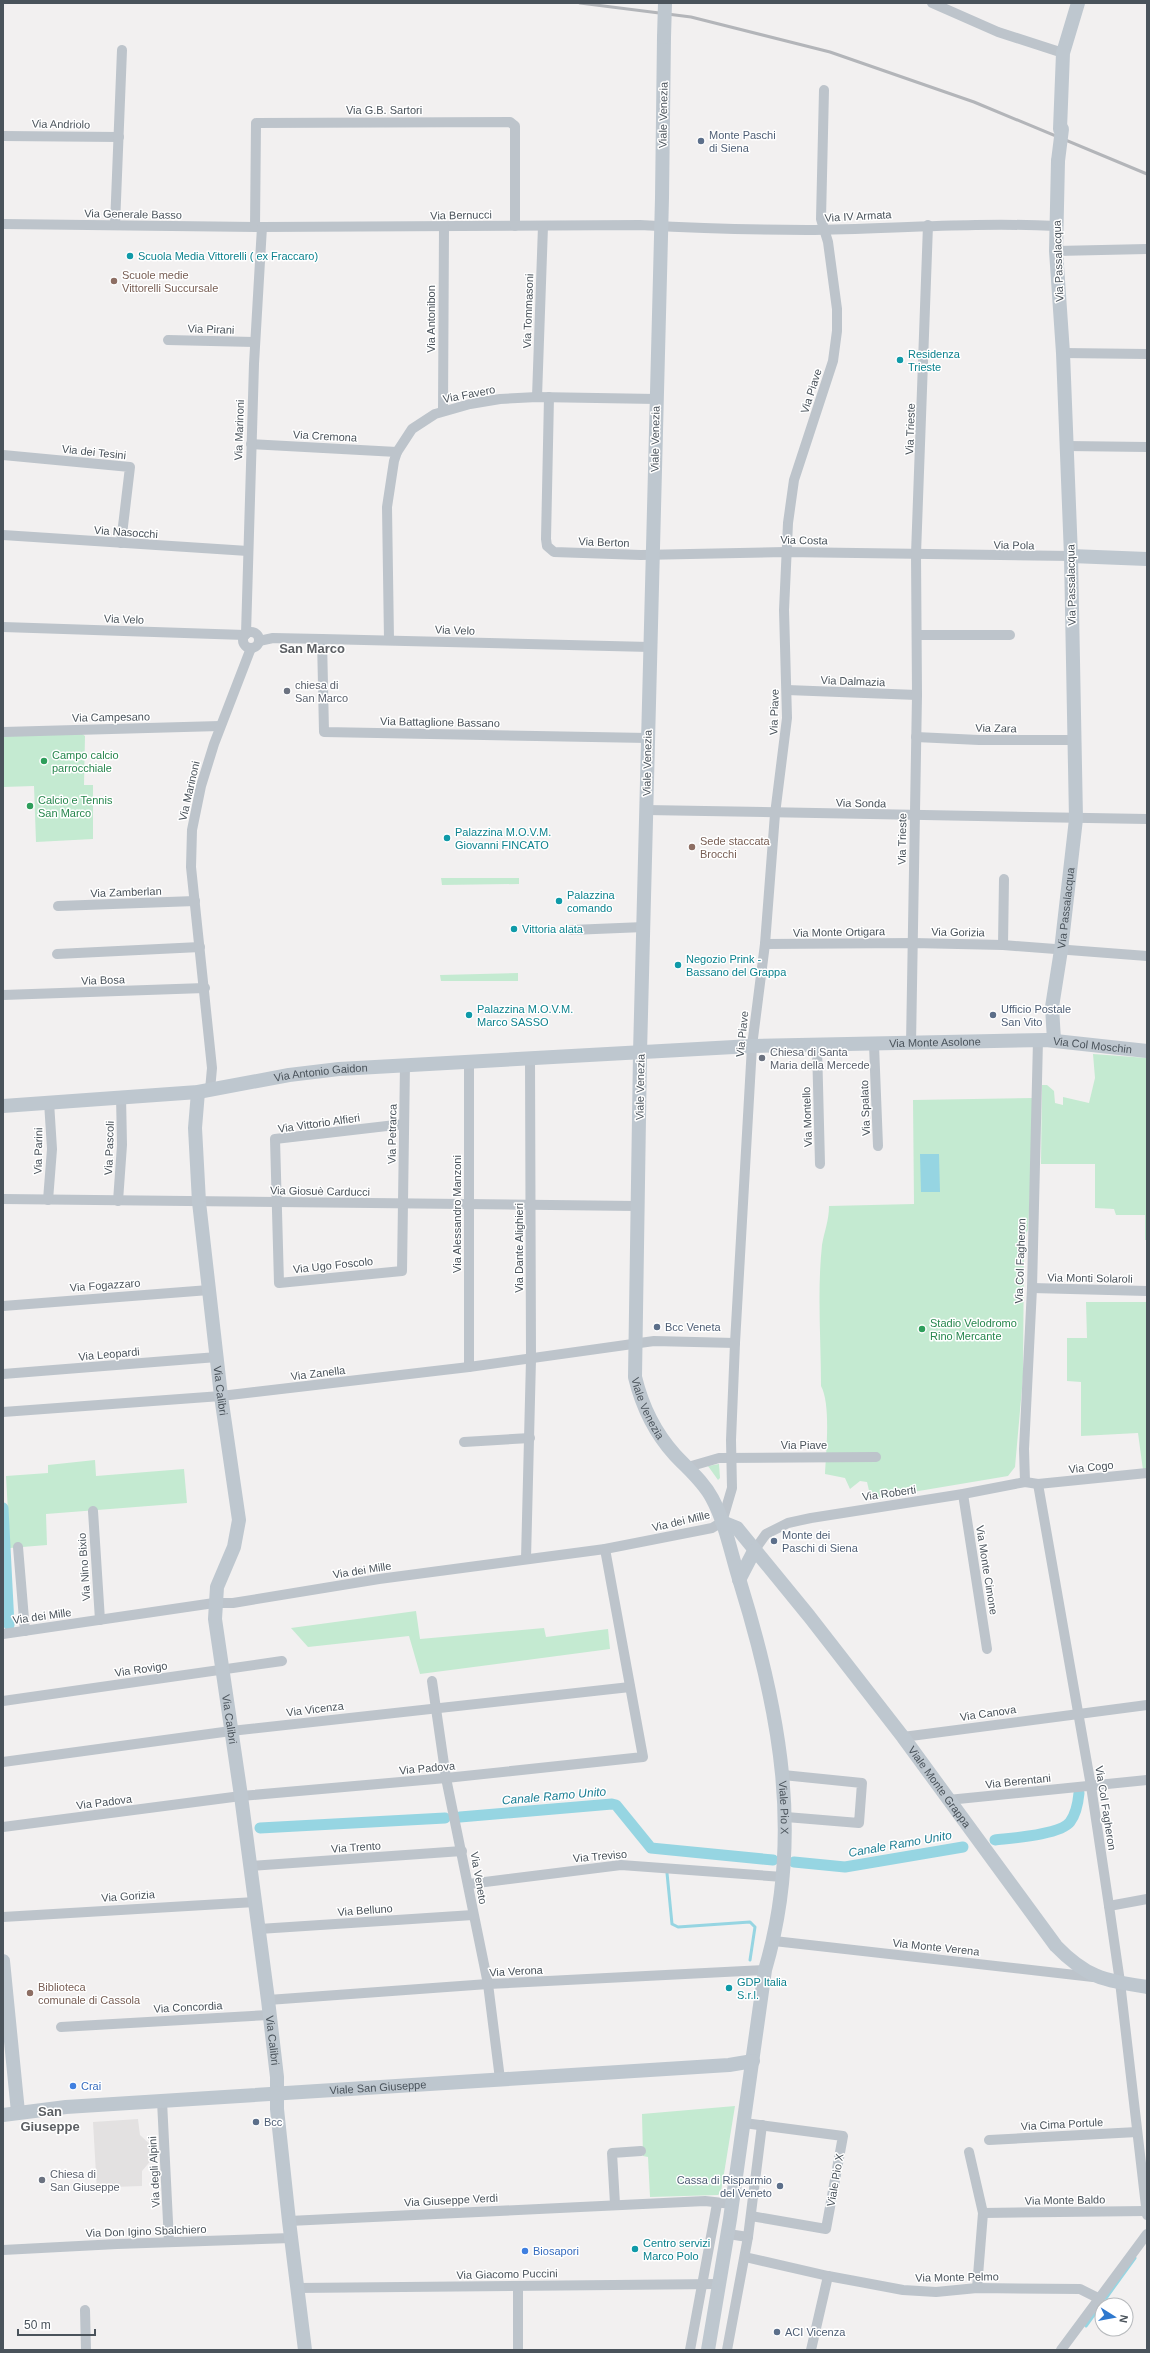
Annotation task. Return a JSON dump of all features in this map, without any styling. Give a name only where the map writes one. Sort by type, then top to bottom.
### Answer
[{"type":"street","name":"Viale Venezia","points":[[665,3],[640,1053],[634,1345],[635,1377],[643,1404],[660,1436],[688,1467],[712,1498]]},
{"type":"street","points":[[932,3],[998,32],[1063,53]]},
{"type":"street","name":"Via Passalacqua","points":[[1052,1007],[1061,950],[1076,819],[1071,556],[1063,353],[1056,250],[1056,226],[1063,53],[1078,3]]},
{"type":"street","points":[[115,225],[122,50]]},
{"type":"street","name":"Via Piave","points":[[722,1522],[732,1488],[735,1343],[752,1046],[765,944],[774,814],[784,752],[787,690],[784,610],[785,552],[794,480],[833,362],[837,331],[831,266],[821,219],[824,90]]},
{"type":"street","name":"Via G.B. Sartori","points":[[258,227],[256,123],[502,122],[510,122],[515,126],[515,226]]},
{"type":"street","name":"Via Andriolo","points":[[3,136],[119,137]]},
{"type":"street","name":"Via Generale Basso","points":[[3,224],[258,227]]},
{"type":"street","name":"Via IV Armata","points":[[660,226],[823,229],[928,225],[1056,226]]},
{"type":"street","name":"Via Trieste","points":[[911,1044],[917,695],[916,554],[928,225]]},
{"type":"street","name":"Via Tommasoni","points":[[537,397],[543,226]]},
{"type":"street","name":"Via Bernucci","points":[[258,227],[660,226]]},
{"type":"street","name":"Via Marinoni","points":[[245,635],[258,227]]},
{"type":"street","name":"Via Antonibon","points":[[443,411],[444,227]]},
{"type":"street","points":[[1056,250],[1147,249]]},
{"type":"street","name":"Via Pirani","points":[[168,340],[254,342]]},
{"type":"street","points":[[1063,353],[1147,354]]},
{"type":"street","name":"Via Favero","points":[[389,640],[387,507],[397,452],[412,429],[435,414],[443,411],[500,399],[549,397],[656,399]]},
{"type":"street","name":"Via Berton","points":[[549,397],[547,546],[554,552],[652,554]]},
{"type":"street","name":"Via Cremona","points":[[251,444],[397,452]]},
{"type":"street","points":[[1067,446],[1147,447]]},
{"type":"street","name":"Via dei Tesini","points":[[3,455],[130,467],[121,543]]},
{"type":"street","name":"Via Nasocchi","points":[[3,535],[248,551]]},
{"type":"street","name":"Via Costa","points":[[652,554],[785,552],[956,556]]},
{"type":"street","name":"Via Pola","points":[[956,556],[1071,556]]},
{"type":"street","points":[[1071,556],[1147,559]]},
{"type":"street","name":"Via Velo","points":[[3,627],[245,635],[251,632],[256,634],[260,641]]},
{"type":"street","points":[[245,635],[245,645],[251,648]]},
{"type":"street","points":[[917,635],[1010,635]]},
{"type":"street","name":"Via Velo","points":[[251,648],[257,646],[260,641],[273,638],[650,647]]},
{"type":"street","name":"Via Battaglione Bassano","points":[[322,639],[324,732],[648,738]]},
{"type":"street","name":"Via Marinoni","points":[[204,1091],[212,1068],[191,867],[192,830],[207,763],[220,726],[245,668],[251,648]]},
{"type":"street","name":"Via Dalmazia","points":[[787,690],[917,695]]},
{"type":"street","name":"Via Campesano","points":[[3,732],[220,726]]},
{"type":"street","name":"Via Zara","points":[[916,737],[979,740],[1075,740]]},
{"type":"street","name":"Via Sonda","points":[[646,810],[774,814],[1147,819]]},
{"type":"street","points":[[1003,944],[1004,879]]},
{"type":"street","name":"Via Zamberlan","points":[[58,906],[195,901]]},
{"type":"street","points":[[571,930],[644,927]]},
{"type":"street","name":"Via Monte Ortigara","points":[[765,944],[913,943]]},
{"type":"street","name":"Via Gorizia","points":[[913,943],[1003,944],[1147,956]]},
{"type":"street","points":[[56,954],[200,947]]},
{"type":"street","name":"Via Bosa","points":[[3,995],[204,988]]},
{"type":"street","points":[[1038,1040],[1052,1007]]},
{"type":"street","points":[[1052,1007],[1054,1040]]},
{"type":"street","name":"Via Monte Asolone","points":[[640,1053],[752,1046],[874,1045],[1038,1040]]},
{"type":"street","name":"Via Col Moschin","points":[[1038,1040],[1054,1040],[1147,1051]]},
{"type":"street","name":"Via Col Fagheron","points":[[1025,1482],[1024,1448],[1032,1288],[1038,1040]]},
{"type":"street","name":"Via Spalato","points":[[874,1045],[878,1146]]},
{"type":"street","name":"Via Montello","points":[[817,1046],[820,1164]]},
{"type":"street","name":"Via Antonio Gaidon","points":[[3,1106],[204,1091],[296,1074],[405,1064],[640,1053]]},
{"type":"street","name":"Via Dante Alighieri","points":[[526,1559],[531,1359],[530,1059]]},
{"type":"street","name":"Via Alessandro Manzoni","points":[[469,1061],[470,1368]]},
{"type":"street","name":"Via Petrarca","points":[[403,1204],[405,1064]]},
{"type":"street","name":"Via Calibri","points":[[204,1091],[195,1128],[199,1202],[221,1396],[239,1520],[236,1540],[219,1581],[214,1603],[221,1670],[251,1866],[270,2015],[289,2221],[296,2288],[305,2350]]},
{"type":"street","name":"Via Pascoli","points":[[118,1201],[122,1145],[121,1096]]},
{"type":"street","name":"Via Parini","points":[[48,1200],[52,1149],[49,1102]]},
{"type":"street","name":"Via Vittorio Alfieri","points":[[276,1203],[275,1139],[404,1124]]},
{"type":"street","name":"Via Giosuè Carducci","points":[[3,1199],[531,1207],[637,1206]]},
{"type":"street","name":"Via Ugo Foscolo","points":[[276,1203],[279,1282],[402,1271],[403,1204]]},
{"type":"street","name":"Via Monti Solaroli","points":[[1032,1288],[1147,1291]]},
{"type":"street","name":"Via Fogazzaro","points":[[3,1306],[209,1290]]},
{"type":"street","points":[[634,1345],[654,1341],[735,1343]]},
{"type":"street","name":"Via Zanella","points":[[3,1412],[221,1396],[470,1368],[634,1345]]},
{"type":"street","name":"Via Leopardi","points":[[3,1374],[217,1357]]},
{"type":"street","points":[[464,1442],[530,1438]]},
{"type":"street","name":"Via Piave","points":[[688,1467],[710,1459],[732,1457],[876,1457]]},
{"type":"street","name":"Via Cogo","points":[[1038,1484],[1147,1473]]},
{"type":"street","name":"Via Roberti","points":[[754,1551],[766,1534],[788,1523],[858,1509],[963,1494],[1025,1482],[1038,1484]]},
{"type":"street","name":"Via Col Fagheron","points":[[1038,1484],[1091,1786],[1109,1906],[1141,2136],[1147,2213]]},
{"type":"street","points":[[712,1498],[727,1496],[732,1488]]},
{"type":"street","name":"Via Monte Cimone","points":[[963,1494],[988,1649]]},
{"type":"street","name":"Viale Pio X","points":[[690,2350],[713,2225],[726,2204],[744,2123],[766,1970],[774,1941],[783,1877],[786,1817],[783,1774],[757,1635],[722,1522],[712,1498]]},
{"type":"street","name":"Via Nino Bixio","points":[[93,1511],[100,1620]]},
{"type":"street","name":"Via dei Mille","points":[[3,1634],[214,1603],[233,1603],[379,1579],[605,1549],[712,1528],[722,1522]]},
{"type":"street","name":"Viale Monte Grappa","points":[[722,1522],[737,1528],[754,1551],[810,1616],[903,1737],[1056,1946],[1073,1964],[1095,1977],[1147,1986]]},
{"type":"street","points":[[18,1547],[25,1631]]},
{"type":"street","name":"Via Padova","points":[[3,1827],[241,1796],[446,1778],[643,1757],[605,1549]]},
{"type":"street","points":[[739,1580],[754,1551]]},
{"type":"street","name":"Via Rovigo","points":[[3,1701],[282,1661]]},
{"type":"street","name":"Via Veneto","points":[[432,1681],[446,1778],[488,1984],[500,2079]]},
{"type":"street","name":"Via Vicenza","points":[[3,1762],[231,1731],[436,1707],[630,1687]]},
{"type":"street","name":"Via Canova","points":[[903,1737],[1147,1705]]},
{"type":"street","points":[[783,1774],[862,1783],[859,1823],[786,1817]]},
{"type":"street","name":"Via Berentani","points":[[948,1800],[1147,1780]]},
{"type":"street","name":"Via Trento","points":[[251,1866],[462,1851]]},
{"type":"street","name":"Via Treviso","points":[[468,1884],[621,1864],[783,1877]]},
{"type":"street","points":[[1109,1906],[1147,1899]]},
{"type":"street","name":"Via Gorizia","points":[[3,1917],[255,1902]]},
{"type":"street","name":"Via Belluno","points":[[259,1929],[473,1915]]},
{"type":"street","name":"Via Monte Verena","points":[[774,1941],[1095,1977]]},
{"type":"street","points":[[3,1961],[18,2112]]},
{"type":"street","name":"Via Verona","points":[[268,2000],[488,1984],[766,1970]]},
{"type":"street","name":"Via Concordia","points":[[61,2027],[270,2015]]},
{"type":"street","name":"Viale San Giuseppe","points":[[3,2115],[66,2107],[728,2065],[753,2061]]},
{"type":"street","name":"Via degli Alpini","points":[[162,2101],[169,2242]]},
{"type":"street","name":"Viale Pio X","points":[[744,2123],[843,2136],[826,2230],[751,2216]]},
{"type":"street","points":[[727,2350],[748,2237],[762,2125]]},
{"type":"street","name":"Via Cima Portule","points":[[989,2140],[1141,2136]]},
{"type":"street","points":[[615,2204],[612,2152],[640,2151]]},
{"type":"street","points":[[969,2152],[983,2213],[977,2288]]},
{"type":"street","name":"Via Giuseppe Verdi","points":[[289,2221],[615,2204],[705,2201],[726,2204]]},
{"type":"street","name":"Viale Pio X","points":[[708,2350],[730,2219],[726,2204]]},
{"type":"street","name":"Via Monte Baldo","points":[[983,2213],[1147,2213]]},
{"type":"street","points":[[713,2225],[730,2219]]},
{"type":"street","points":[[728,2234],[748,2237]]},
{"type":"street","points":[[1099,2297],[1147,2234]]},
{"type":"street","name":"Via Don Igino Sbalchiero","points":[[3,2250],[291,2238]]},
{"type":"street","name":"Via Monte Pelmo","points":[[745,2256],[828,2276],[903,2290],[936,2292],[977,2288],[1080,2289],[1096,2297]]},
{"type":"street","points":[[811,2350],[828,2276]]},
{"type":"street","name":"Via Giacomo Puccini","points":[[296,2288],[719,2284]]},
{"type":"street","points":[[518,2286],[518,2350]]},
{"type":"street","points":[[1061,2350],[1094,2304]]},
{"type":"street","points":[[85,2310],[86,2350]]},
{"type":"shaded area","points":[[138,2119],[140,2135],[158,2152],[142,2171],[142,2186],[112,2187],[111,2190],[97,2191],[93,2122]]},
{"type":"green space","points":[[82,734],[85,736],[84,785],[93,785],[93,839],[36,842],[34,786],[3,787],[3,736]]},
{"type":"green space","points":[[441,878],[519,878],[519,884],[442,885]]},
{"type":"green space","points":[[518,973],[518,981],[441,981],[440,975]]},
{"type":"green space","points":[[1093,1054],[1147,1058],[1147,1240],[1145,1240],[1145,1215],[1116,1215],[1114,1209],[1095,1208],[1095,1164],[1041,1164],[1042,1085],[1047,1085],[1054,1091],[1055,1103],[1063,1105],[1063,1097],[1089,1103],[1095,1078]]},
{"type":"green space","name":"Stadio Velodromo Rino Mercante","points":[[1035,1098],[1028,1229],[1024,1242],[1023,1377],[1015,1467],[1008,1476],[871,1499],[867,1482],[860,1481],[850,1489],[845,1478],[825,1474],[827,1416],[824,1394],[821,1386],[820,1280],[822,1245],[829,1206],[914,1204],[913,1100]]},
{"type":"green space","points":[[1086,1302],[1147,1302],[1147,1470],[1143,1470],[1138,1433],[1081,1436],[1081,1382],[1067,1381],[1067,1338],[1087,1338]]},
{"type":"green space","points":[[95,1460],[96,1476],[184,1469],[187,1503],[46,1514],[47,1545],[10,1548],[6,1476],[48,1473],[48,1465]]},
{"type":"green space","points":[[719,1464],[720,1478],[718,1480],[708,1466]]},
{"type":"green space","points":[[416,1611],[420,1639],[544,1628],[546,1637],[608,1629],[610,1649],[420,1674],[409,1636],[308,1647],[291,1628]]},
{"type":"green space","points":[[735,2106],[721,2192],[718,2195],[650,2197],[648,2157],[643,2156],[642,2114]]},
{"type":"water","points":[[920,1154],[939,1154],[940,1192],[921,1192]]},
{"type":"waterway","name":"Canale Ramo Unito","points":[[3,1508],[9,1625]]},
{"type":"waterway","name":"Canale Ramo Unito","points":[[995,1840],[1046,1833],[1065,1826],[1074,1816],[1079,1793]]},
{"type":"waterway","name":"Canale Ramo Unito","points":[[460,1817],[612,1804],[616,1805],[651,1848],[773,1860]]},
{"type":"waterway","name":"Canale Ramo Unito","points":[[260,1828],[445,1818]]},
{"type":"waterway","name":"Canale Ramo Unito","points":[[794,1862],[845,1867],[963,1847]]},
{"type":"waterway","points":[[667,1873],[672,1924],[678,1927],[750,1922],[755,1927],[750,1960]]},
{"type":"waterway","points":[[1086,2326],[1135,2258]]},
{"type":"railway","points":[[580,3],[691,17],[830,52],[974,102],[1147,174]]},
{"type":"place","name":"Monte Paschi di Siena","points":[[701,141]]},
{"type":"place","name":"Scuola Media Vittorelli ( ex Fraccaro)","points":[[130,256]]},
{"type":"place","name":"Scuole medie Vittorelli Succursale","points":[[114,281]]},
{"type":"place","name":"Residenza Trieste","points":[[900,360]]},
{"type":"place","name":"chiesa di San Marco","points":[[287,691]]},
{"type":"place","name":"Campo calcio parrocchiale","points":[[44,761]]},
{"type":"place","name":"Calcio e Tennis San Marco","points":[[30,806]]},
{"type":"place","name":"Palazzina M.O.V.M. Giovanni FINCATO","points":[[447,838]]},
{"type":"place","name":"Sede staccata Brocchi","points":[[692,847]]},
{"type":"place","name":"Palazzina comando","points":[[559,901]]},
{"type":"place","name":"Vittoria alata","points":[[514,929]]},
{"type":"place","name":"Negozio Prink - Bassano del Grappa","points":[[678,965]]},
{"type":"place","name":"Palazzina M.O.V.M. Marco SASSO","points":[[469,1015]]},
{"type":"place","name":"Ufficio Postale San Vito","points":[[993,1015]]},
{"type":"place","name":"Chiesa di Santa Maria della Mercede","points":[[762,1058]]},
{"type":"place","name":"Bcc Veneta","points":[[657,1327]]},
{"type":"place","name":"Stadio Velodromo Rino Mercante","points":[[922,1329]]},
{"type":"place","name":"Monte dei Paschi di Siena","points":[[774,1541]]},
{"type":"place","name":"GDP Italia S.r.l.","points":[[729,1988]]},
{"type":"place","name":"Biblioteca comunale di Cassola","points":[[30,1993]]},
{"type":"place","name":"Crai","points":[[73,2086]]},
{"type":"place","name":"Bcc","points":[[256,2122]]},
{"type":"place","name":"Chiesa di San Giuseppe","points":[[42,2180]]},
{"type":"place","name":"Cassa di Risparmio del Veneto","points":[[780,2186]]},
{"type":"place","name":"Centro servizi Marco Polo","points":[[635,2249]]},
{"type":"place","name":"Biosapori","points":[[525,2251]]},
{"type":"place","name":"ACI Vicenza","points":[[777,2332]]},
{"type":"district","name":"San Marco","points":[[312,648]]},
{"type":"district","name":"San Giuseppe","points":[[50,2118]]}]
